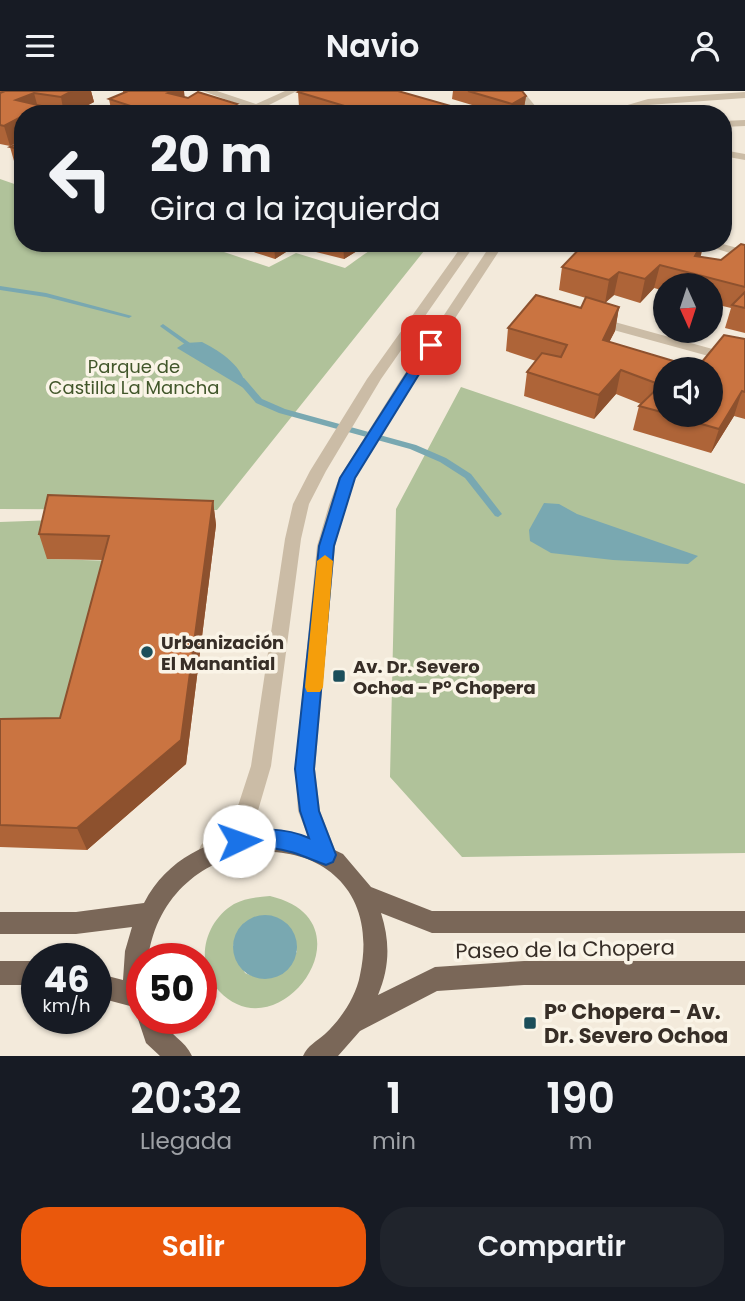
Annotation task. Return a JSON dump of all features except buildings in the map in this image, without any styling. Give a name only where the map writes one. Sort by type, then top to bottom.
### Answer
[{"type":"main road","points":[[138,943],[147,914],[173,877],[209,852],[239,841],[269,839],[299,843],[326,855],[349,873],[365,896],[377,936],[373,979],[354,1021],[319,1055]]},
{"type":"main road","name":"Paseo de la Chopera","points":[[365,896],[432,922],[745,922]]},
{"type":"main road","points":[[0,923],[76,923],[147,914]]},
{"type":"main road","points":[[0,973],[21,973]]},
{"type":"main road","name":"Paseo de la Chopera","points":[[354,1021],[435,979],[524,973],[745,973]]},
{"type":"main road","points":[[155,1034],[179,1056]]},
{"type":"street","points":[[208,91],[248,105]]},
{"type":"street","points":[[262,105],[292,91]]},
{"type":"street","points":[[518,91],[530,105]]},
{"type":"street","points":[[637,105],[679,94],[745,95]]},
{"type":"street","points":[[684,105],[745,102]]},
{"type":"street","points":[[209,852],[246,814],[261,766],[293,539],[301,504],[374,379],[464,252]]},
{"type":"street","points":[[326,855],[309,811],[305,769],[326,546],[347,478],[492,252]]},
{"type":"street","points":[[580,316],[745,362]]},
{"type":"green space","name":"Parque de Castilla La Mancha","points":[[0,179],[14,184],[14,252],[224,252],[269,267],[296,253],[345,268],[368,252],[423,252],[217,510],[0,509]]},
{"type":"green space","points":[[461,387],[745,484],[745,853],[462,857],[390,777],[396,509]]},
{"type":"green space","points":[[56,520],[48,559],[116,561],[69,742],[0,743],[0,522]]},
{"type":"green space","points":[[270,896],[301,910],[315,930],[316,954],[307,977],[289,996],[267,1007],[243,1006],[219,991],[217,943],[206,943],[215,921],[224,912],[234,904]],"holes":[[[242,927],[297,951],[283,971],[276,974],[253,976],[245,973],[233,946]]]},
{"type":"water","points":[[202,342],[217,350],[237,367],[247,390],[177,348],[185,343]]},
{"type":"water","points":[[544,503],[559,504],[577,514],[698,556],[688,564],[551,553],[530,541],[529,530]]},
{"type":"water","points":[[265,915],[283,921],[291,929],[297,947],[291,965],[283,973],[265,979],[247,973],[239,965],[233,947],[239,929],[247,921]]},
{"type":"waterway","points":[[0,288],[46,295],[129,316]]},
{"type":"waterway","points":[[163,326],[195,349]]},
{"type":"waterway","points":[[241,380],[259,401],[282,411],[413,447],[443,460],[468,476],[498,514]]},
{"type":"slow traffic","points":[[314,687],[325,561]]},
{"type":"place","name":"Urbanización El Manantial","points":[[147,652]]},
{"type":"place","name":"Av. Dr. Severo Ochoa - Pº Chopera","points":[[339,676]]},
{"type":"place","name":"Pº Chopera - Av. Dr. Severo Ochoa","points":[[530,1023]]},
{"type":"route","points":[[239,841],[269,839],[299,843],[326,855],[309,811],[305,769],[326,546],[347,478],[431,345]]}]
